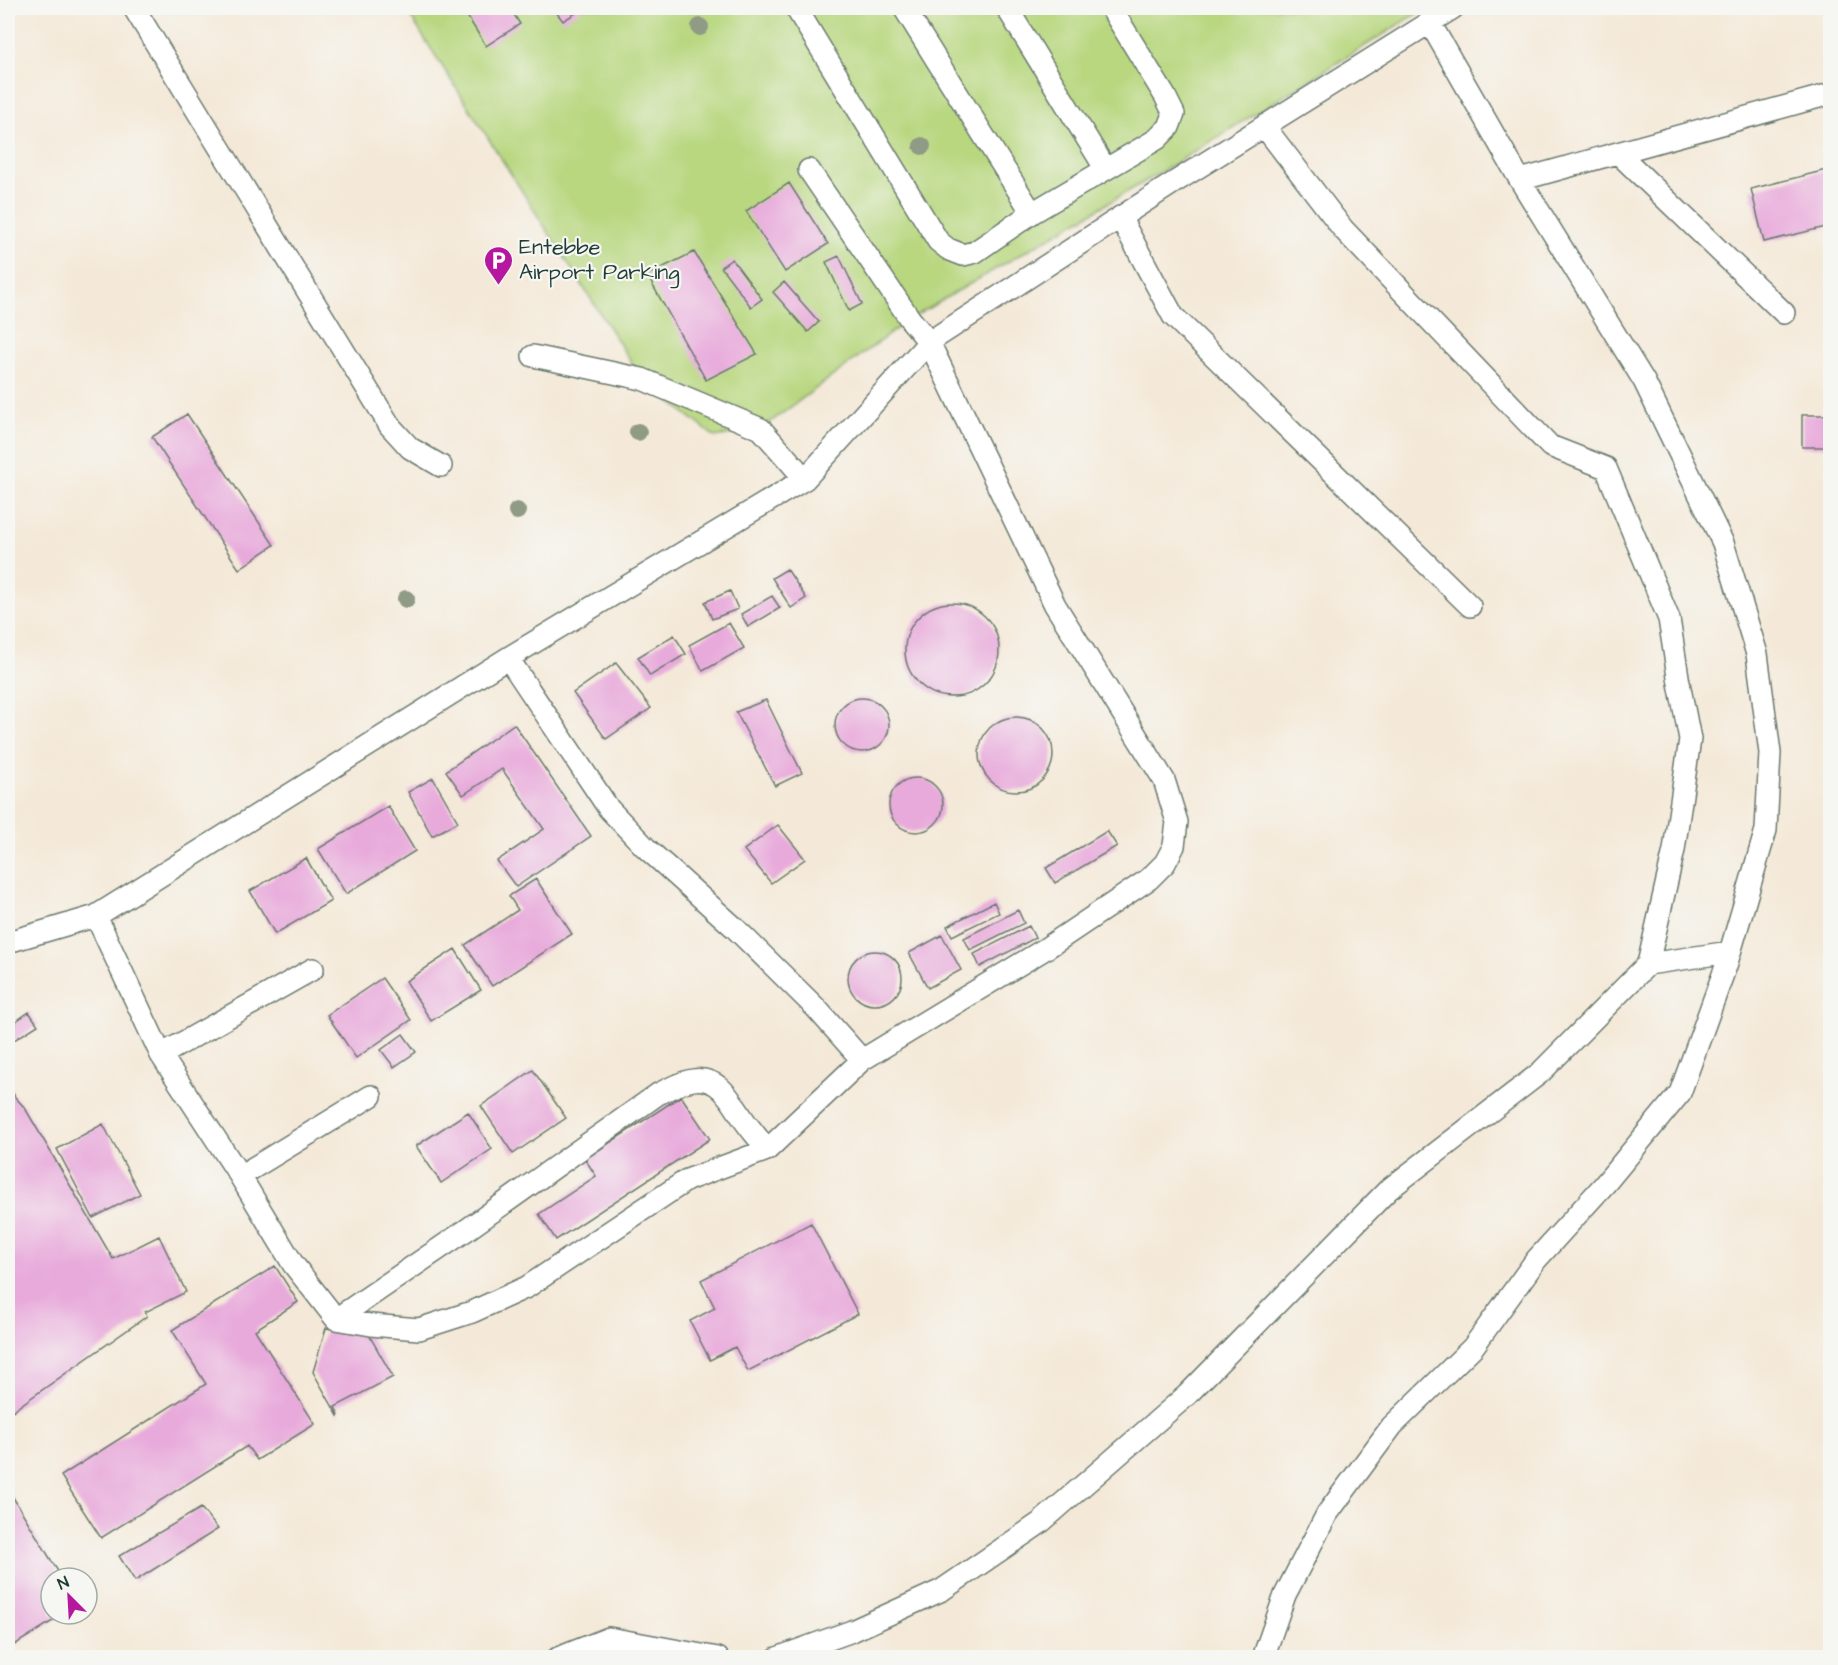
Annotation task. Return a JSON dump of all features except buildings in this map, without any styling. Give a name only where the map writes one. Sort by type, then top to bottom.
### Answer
[{"type":"lane","points":[[134,8],[390,426],[410,448],[441,466]]},
{"type":"lane","points":[[796,8],[938,241],[948,249],[963,255],[975,252],[1032,213],[1157,139],[1169,127],[1174,114],[1111,8]]},
{"type":"lane","points":[[904,8],[1032,213]]},
{"type":"lane","points":[[1007,8],[1105,168]]},
{"type":"lane","points":[[8,942],[96,916],[508,658],[805,479],[928,342],[1120,217],[1453,8]]},
{"type":"lane","points":[[1263,1658],[1285,1595],[1327,1514],[1392,1426],[1473,1347],[1536,1260],[1604,1185],[1680,1092],[1730,952],[1766,830],[1770,753],[1757,654],[1723,543],[1649,391],[1520,180],[1430,23]]},
{"type":"lane","points":[[1520,180],[1830,94]]},
{"type":"lane","points":[[777,1658],[852,1631],[942,1590],[1040,1523],[1187,1395],[1388,1190],[1540,1073],[1648,964],[1674,850],[1690,739],[1669,619],[1606,468],[1550,446],[1343,230],[1264,126]]},
{"type":"lane","points":[[1618,153],[1784,312]]},
{"type":"lane","points":[[96,916],[161,1055],[240,1176],[293,1264],[336,1319],[419,1329],[472,1311],[527,1287],[687,1180],[767,1150],[862,1060],[1045,949],[1149,879],[1165,863],[1174,846],[1177,822],[1164,780],[1054,605],[928,342],[809,170]]},
{"type":"lane","points":[[1120,217],[1173,316],[1470,606]]},
{"type":"lane","points":[[533,356],[642,379],[761,429],[805,479]]},
{"type":"lane","points":[[508,658],[609,809],[646,848],[735,928],[816,1008],[862,1060]]},
{"type":"lane","points":[[1648,964],[1730,952]]},
{"type":"lane","points":[[161,1055],[312,969]]},
{"type":"lane","points":[[336,1319],[474,1225],[658,1094],[680,1083],[705,1080],[721,1088],[767,1150]]},
{"type":"lane","points":[[240,1176],[371,1096]]},
{"type":"lane","points":[[558,1658],[609,1638],[718,1658]]},
{"type":"green space","points":[[405,8],[1426,8],[1156,175],[910,319],[761,429],[715,437],[642,379]]},
{"type":"place","name":"Entebbe Airport Parking","points":[[498,286]]}]
